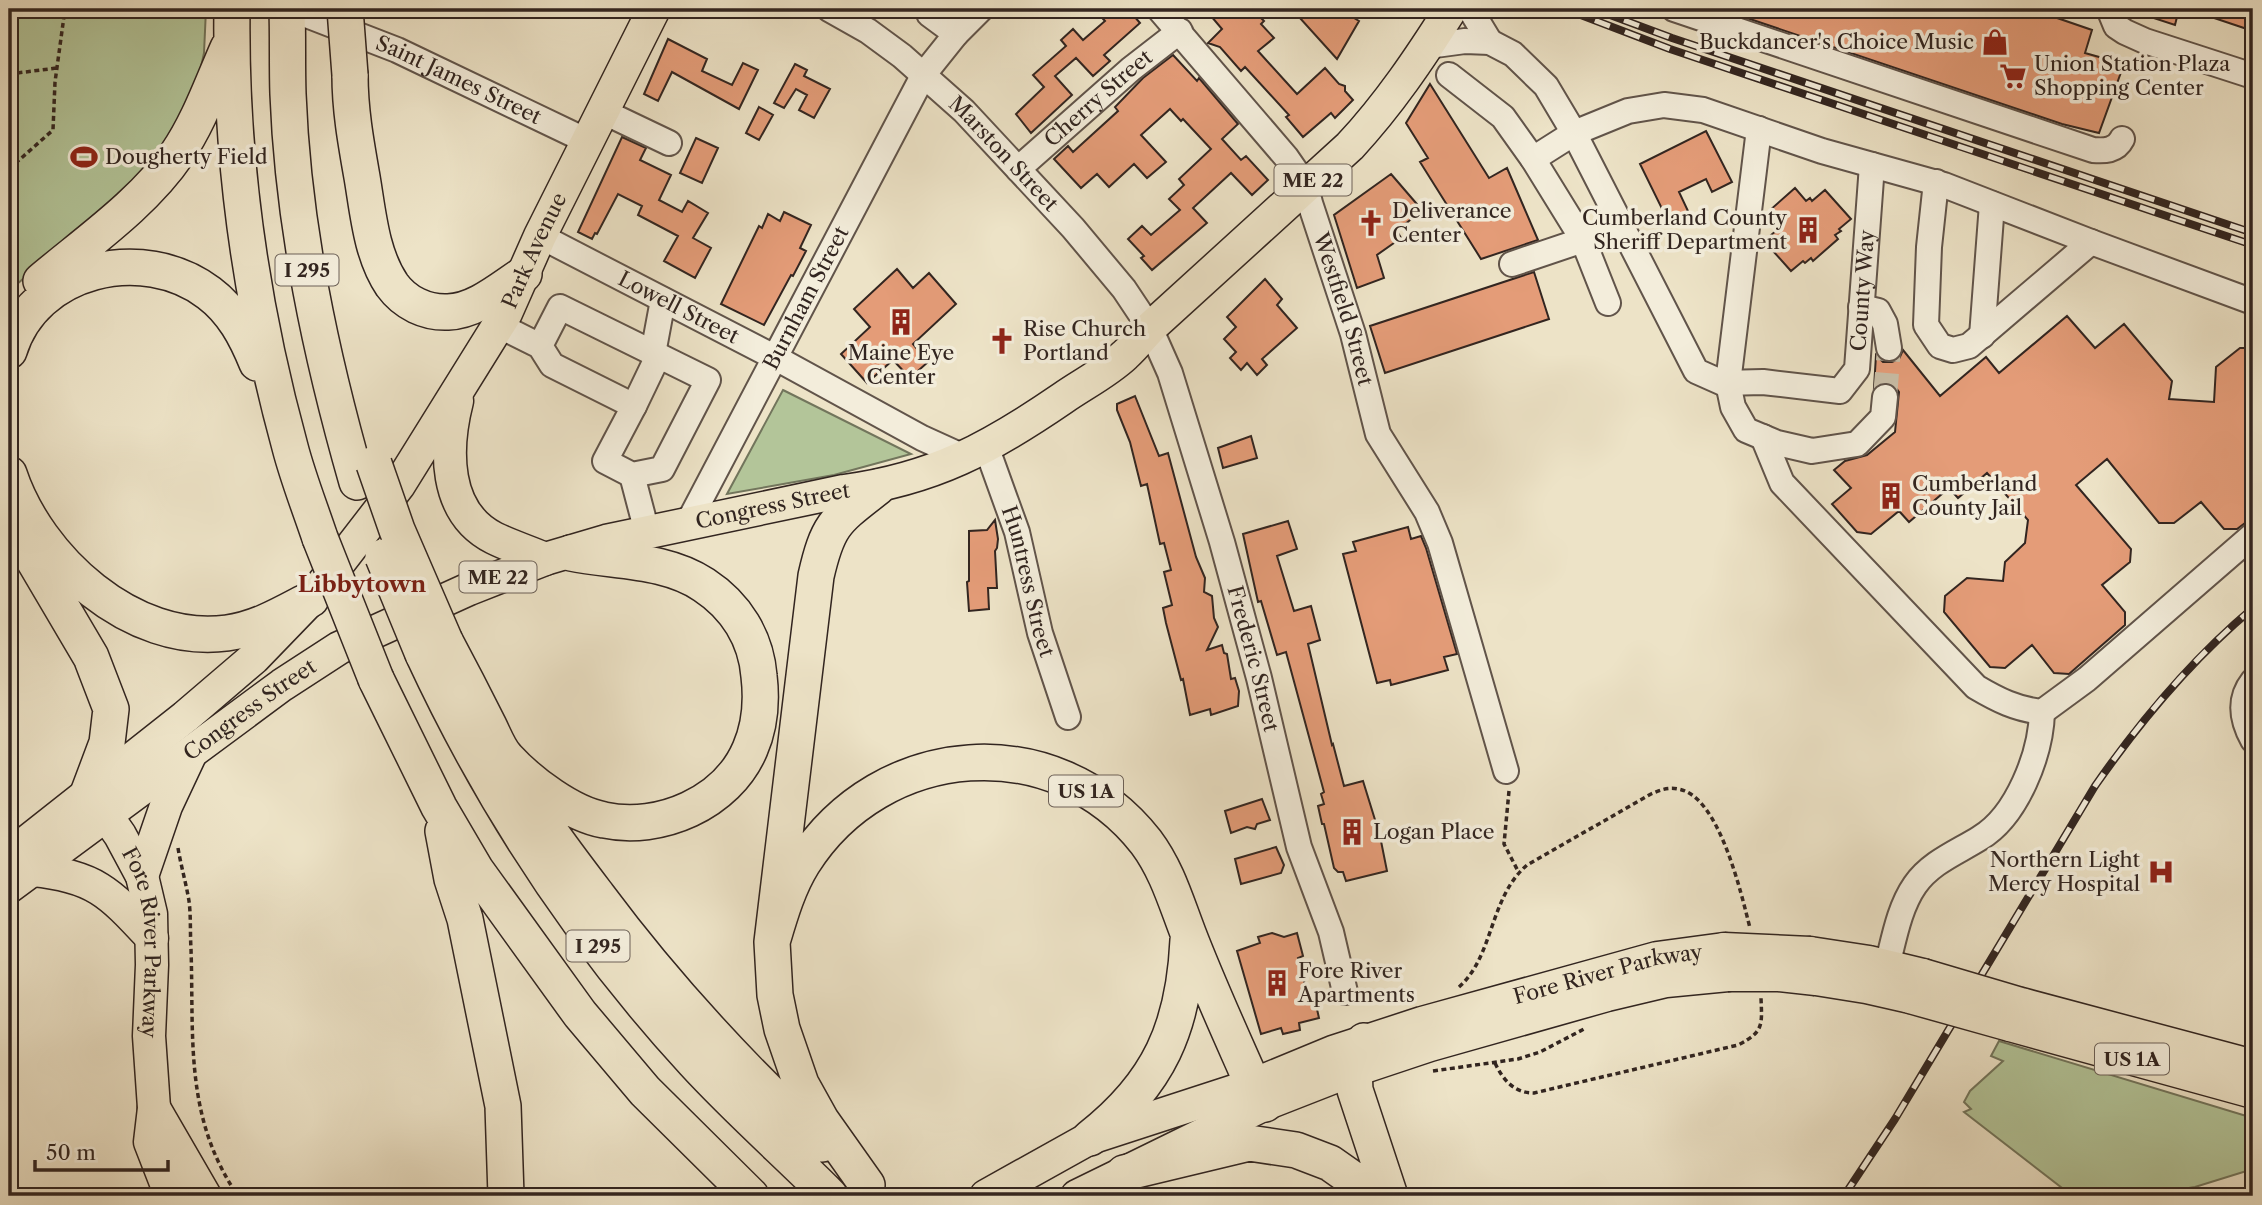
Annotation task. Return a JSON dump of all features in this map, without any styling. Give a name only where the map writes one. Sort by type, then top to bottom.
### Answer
[{"type":"highway","name":"I 295","points":[[289,9],[288,94],[294,178],[309,280],[377,477]]},
{"type":"highway","points":[[345,9],[350,105],[371,230],[383,269],[393,287],[407,301],[426,310],[448,312],[469,308],[524,274]]},
{"type":"highway","name":"I 295","points":[[232,24],[234,103],[251,274],[279,404],[290,450],[320,538],[376,679],[439,807],[476,870],[580,1014],[645,1091],[751,1196]]},
{"type":"highway","points":[[9,317],[34,287],[163,173],[187,138],[232,24]]},
{"type":"highway","points":[[9,351],[21,325],[34,308],[50,293],[68,282],[107,268],[149,268],[190,281],[209,293],[225,308],[239,325],[262,378],[279,404]]},
{"type":"highway","points":[[9,474],[32,526],[58,559],[90,587],[143,620],[184,633],[226,634],[269,621],[312,599]]},
{"type":"highway","points":[[377,477],[397,530],[434,648],[557,840],[666,983],[766,1092],[873,1191]]},
{"type":"highway","points":[[772,942],[816,576],[823,544],[840,516],[877,487]]},
{"type":"highway","points":[[9,511],[24,542],[91,657],[111,709],[98,802]]},
{"type":"highway","points":[[505,757],[537,784],[581,813],[626,823],[661,821],[689,811],[713,794],[736,772],[749,751],[758,727],[761,696],[754,646],[742,622],[724,601],[702,583],[662,568],[633,561],[558,556]]},
{"type":"highway","name":"I 295","points":[[434,648],[453,718],[523,840],[556,889],[608,960],[694,1062],[830,1196]]},
{"type":"highway","name":"US 1A","points":[[873,1191],[821,1120],[801,1084],[782,1029],[775,995],[772,942],[784,902],[804,861],[847,812],[874,792],[906,776],[940,765],[979,761],[1021,765],[1042,771],[1082,788],[1117,813],[1139,835],[1157,859],[1179,904],[1188,933],[1259,1094]]},
{"type":"highway","points":[[439,807],[452,879],[470,943],[503,1106],[505,1195]]},
{"type":"highway","points":[[1090,1139],[1116,1118],[1138,1094],[1163,1053],[1184,993],[1188,933]]},
{"type":"highway","points":[[1359,1056],[1355,1090],[1390,1196]]},
{"type":"highway","points":[[1124,1173],[1248,1143],[1296,1150],[1330,1163],[1377,1196]]},
{"type":"main road","name":"Park Avenue","points":[[377,477],[462,383],[498,325],[654,9]]},
{"type":"main road","name":"Congress Street","points":[[98,802],[191,754],[282,685],[339,648],[469,589],[558,556],[648,532],[844,491],[877,487],[934,471],[1021,427],[1123,357],[1150,328],[1350,146],[1410,73],[1451,9]]},
{"type":"main road","points":[[462,383],[450,430],[449,467],[454,489],[475,524],[494,538],[558,556]]},
{"type":"main road","name":"Congress Street","points":[[17,871],[98,802],[227,683],[312,599],[377,477]]},
{"type":"main road","points":[[142,876],[166,807],[191,754]]},
{"type":"main road","name":"Fore River Parkway","points":[[98,802],[142,876],[151,914],[149,1035],[154,1108],[150,1142],[171,1196]]},
{"type":"main road","points":[[17,871],[56,872],[85,880],[116,900],[152,939]]},
{"type":"main road","name":"Fore River Parkway","points":[[986,1196],[1090,1139],[1259,1094],[1359,1056],[1430,1045],[1726,962],[1779,975],[1813,966],[1887,966],[1917,986],[2253,1092]]},
{"type":"main road","name":"Fore River Parkway","points":[[1813,966],[1866,987],[1917,986]]},
{"type":"main road","name":"Fore River Parkway","points":[[2015,1015],[2253,1066]]},
{"type":"main road","name":"Fore River Parkway","points":[[1077,1196],[1124,1173],[1259,1094]]},
{"type":"main road","name":"Fore River Parkway","points":[[154,1108],[205,1196]]},
{"type":"street","name":"Saint James Street","points":[[289,9],[397,50],[587,141]]},
{"type":"street","name":"Marston Street","points":[[829,9],[868,31],[924,74],[964,111],[1073,228],[1125,289],[1150,328]]},
{"type":"street","name":"Burnham Street","points":[[688,523],[924,74],[956,34],[981,9]]},
{"type":"street","name":"Westfield Street","points":[[1159,9],[1286,157],[1306,186],[1353,334],[1378,434],[1427,512],[1440,543],[1508,780]]},
{"type":"street","name":"County Way","points":[[1470,9],[1490,42],[1513,54],[1546,86],[1574,132],[1696,371],[1728,383],[1763,382],[1840,391],[1857,369],[1872,164]]},
{"type":"street","points":[[1674,9],[2093,150],[2112,149],[2122,139]]},
{"type":"street","points":[[2109,9],[2116,26],[2124,32],[2253,76]]},
{"type":"street","points":[[926,11],[956,34]]},
{"type":"street","name":"Cherry Street","points":[[1018,169],[1131,69],[1180,32]]},
{"type":"street","points":[[1428,46],[1465,41],[1490,42]]},
{"type":"street","points":[[1449,75],[1503,117],[1533,159],[1583,240],[1608,303]]},
{"type":"street","points":[[1533,159],[1574,132],[1628,111],[1664,105],[1703,110],[1936,182],[2253,302]]},
{"type":"street","points":[[602,111],[669,143]]},
{"type":"street","points":[[1759,129],[1728,383],[1733,407],[1746,430],[1777,443],[1812,451],[1857,444],[1883,417],[1885,397]]},
{"type":"street","points":[[1936,182],[1929,247],[1926,324],[1940,346],[1954,350],[1969,346],[2091,242]]},
{"type":"street","points":[[1982,336],[1992,204]]},
{"type":"street","points":[[1512,264],[1583,240],[1620,223]]},
{"type":"street","name":"Lowell Street","points":[[540,236],[774,357],[922,438],[976,452]]},
{"type":"street","points":[[540,346],[560,307],[654,350],[708,380],[662,469],[632,475],[605,461],[634,406],[654,350],[663,300]]},
{"type":"street","points":[[1861,307],[1878,312],[1885,324],[1889,348]]},
{"type":"street","points":[[654,350],[696,317]]},
{"type":"street","points":[[498,325],[540,346],[552,365],[634,406]]},
{"type":"street","name":"Frederic Street","points":[[1150,328],[1170,373],[1222,542],[1259,678],[1299,847],[1331,932],[1345,992]]},
{"type":"street","points":[[1763,437],[1782,483],[1976,687],[2005,704],[2042,712]]},
{"type":"street","name":"Huntress Street","points":[[976,452],[1017,532],[1040,633],[1068,717]]},
{"type":"street","points":[[632,475],[648,532]]},
{"type":"street","points":[[1887,966],[1904,907],[1916,883],[1938,862],[1983,837],[2000,822],[2021,790],[2038,750],[2042,712],[2087,679],[2253,535]]},
{"type":"street","points":[[2253,681],[2244,696],[2243,707],[2245,724],[2253,740]]},
{"type":"path","points":[[9,169],[53,130],[57,68],[65,9]]},
{"type":"path","points":[[9,74],[57,68]]},
{"type":"path","points":[[1508,780],[1504,844],[1519,873]]},
{"type":"path","points":[[177,840],[189,901],[193,1062],[197,1095],[206,1136],[224,1176],[238,1196]]},
{"type":"path","points":[[1425,1072],[1518,1059],[1540,1052],[1595,1023]]},
{"type":"green space","name":"Dougherty Field","points":[[9,9],[206,9],[204,53],[198,81],[181,123],[150,169],[9,291]]},
{"type":"green space","points":[[783,390],[911,454],[834,475],[727,494]]},
{"type":"green space","points":[[1999,1041],[2253,1118],[2253,1169],[2195,1187],[2137,1196],[2096,1196],[2066,1191],[1964,1112],[1971,1109],[1964,1102],[1970,1091],[2003,1061],[1991,1056]]},
{"type":"building","points":[[1094,9],[1128,9],[1140,23],[1104,55],[1110,61],[1093,76],[1076,58],[1055,76],[1072,95],[1031,133],[1016,114],[1044,87],[1033,75],[1066,46],[1061,40],[1073,29],[1083,40],[1105,21]]},
{"type":"building","points":[[1205,9],[1252,9],[1264,21],[1261,24],[1274,38],[1258,51],[1297,94],[1325,68],[1339,84],[1345,86],[1345,91],[1353,100],[1335,118],[1331,113],[1303,137],[1286,117],[1289,115],[1245,67],[1241,71],[1220,47],[1208,43],[1222,29]]},
{"type":"building","points":[[1306,9],[1339,9],[1359,21],[1337,59],[1299,17]]},
{"type":"building","name":"Union Station Plaza Shopping Center","points":[[1720,9],[2031,9],[2092,30],[2085,53],[2124,64],[2099,133],[2062,124]]},
{"type":"building","points":[[2179,9],[2175,25],[2132,11]]},
{"type":"building","points":[[2253,9],[2253,31],[2193,11]]},
{"type":"building","points":[[668,39],[707,59],[702,71],[732,85],[743,63],[758,70],[739,109],[672,72],[658,101],[644,94]]},
{"type":"building","points":[[1173,55],[1197,81],[1199,78],[1238,124],[1222,139],[1241,160],[1246,156],[1268,180],[1252,195],[1231,173],[1193,208],[1207,223],[1152,270],[1141,258],[1144,256],[1128,239],[1142,226],[1151,235],[1180,210],[1169,199],[1184,185],[1179,179],[1211,149],[1170,109],[1141,135],[1166,162],[1147,178],[1134,164],[1109,187],[1097,174],[1081,188],[1054,159],[1068,146],[1073,152],[1118,111],[1115,107],[1143,78]]},
{"type":"building","points":[[795,64],[807,70],[804,76],[830,89],[814,118],[799,110],[807,95],[796,89],[784,108],[774,103]]},
{"type":"building","points":[[1430,84],[1489,178],[1507,168],[1538,240],[1481,259],[1420,162],[1428,158],[1406,123]]},
{"type":"building","points":[[759,107],[773,115],[759,140],[746,133]]},
{"type":"building","points":[[1706,131],[1732,182],[1712,192],[1706,179],[1679,192],[1688,211],[1668,221],[1640,164]]},
{"type":"building","points":[[622,137],[646,148],[640,160],[671,175],[659,200],[682,212],[688,201],[708,213],[693,238],[711,248],[695,278],[664,261],[678,236],[638,215],[642,206],[618,194],[592,239],[578,232]]},
{"type":"building","points":[[696,138],[718,148],[702,183],[680,173]]},
{"type":"building","name":"Deliverance Center","points":[[1391,174],[1422,210],[1397,231],[1401,238],[1377,255],[1384,278],[1357,288],[1334,215]]},
{"type":"building","name":"Cumberland County Sheriff Department","points":[[1795,188],[1806,201],[1810,198],[1812,201],[1825,190],[1851,219],[1835,235],[1838,239],[1813,261],[1811,258],[1805,263],[1803,261],[1791,271],[1764,241],[1780,224],[1769,211]]},
{"type":"building","points":[[784,212],[811,225],[800,248],[806,251],[764,325],[721,304],[759,226],[762,228],[768,214],[780,221]]},
{"type":"building","name":"Maine Eye Center","points":[[897,269],[913,288],[929,273],[956,304],[913,344],[928,362],[910,378],[893,360],[867,383],[841,354],[870,327],[854,309]]},
{"type":"building","points":[[1534,272],[1549,319],[1385,373],[1370,326]]},
{"type":"building","points":[[1265,279],[1282,299],[1277,305],[1297,328],[1262,359],[1267,365],[1257,375],[1247,363],[1241,370],[1230,358],[1236,352],[1224,339],[1236,327],[1227,317]]},
{"type":"building","name":"Cumberland County Jail","points":[[2067,316],[2095,348],[2124,324],[2172,381],[2169,399],[2214,402],[2216,367],[2240,348],[2253,348],[2253,517],[2237,529],[2224,529],[2201,502],[2174,523],[2159,523],[2107,459],[2076,485],[2131,549],[2130,562],[2102,585],[2125,612],[2125,625],[2069,674],[2054,673],[2032,645],[2005,668],[1990,667],[1944,612],[1945,596],[1967,578],[2003,581],[2005,562],[2025,543],[2028,520],[1987,473],[1958,498],[1949,488],[1909,522],[1899,511],[1871,534],[1857,532],[1832,504],[1851,488],[1834,470],[1845,461],[1867,455],[1895,432],[1899,392],[1894,385],[1887,382],[1874,388],[1876,355],[1883,362],[1892,362],[1899,359],[1903,350],[1940,396],[1986,357],[1999,373]]},
{"type":"building","points":[[1135,396],[1159,456],[1168,453],[1196,557],[1205,578],[1204,592],[1212,596],[1214,618],[1218,627],[1207,650],[1222,645],[1224,653],[1227,654],[1231,679],[1235,678],[1239,691],[1238,706],[1211,715],[1210,709],[1190,715],[1183,679],[1181,680],[1166,623],[1163,608],[1172,605],[1164,572],[1171,570],[1164,543],[1160,544],[1147,484],[1141,486],[1130,442],[1117,410],[1117,404]]},
{"type":"building","points":[[1251,436],[1257,458],[1223,468],[1218,448]]},
{"type":"building","points":[[995,520],[998,539],[995,551],[997,588],[988,588],[989,609],[969,611],[969,531],[987,530]]},
{"type":"building","points":[[1288,521],[1297,549],[1277,556],[1294,611],[1311,606],[1320,640],[1308,644],[1332,745],[1344,786],[1363,781],[1380,836],[1387,871],[1346,881],[1343,872],[1334,868],[1318,806],[1324,804],[1321,794],[1324,792],[1286,652],[1277,655],[1261,601],[1258,602],[1243,534]]},
{"type":"building","points":[[1408,527],[1411,539],[1421,536],[1426,548],[1457,654],[1444,657],[1448,670],[1391,685],[1390,680],[1377,683],[1343,554],[1356,551],[1353,542]]},
{"type":"building","points":[[1262,799],[1270,820],[1257,824],[1255,829],[1247,827],[1231,833],[1225,811]]},
{"type":"building","points":[[1276,847],[1284,865],[1281,873],[1241,884],[1235,859]]},
{"type":"building","name":"Fore River Apartments","points":[[1272,933],[1284,937],[1297,933],[1303,956],[1298,958],[1308,996],[1314,996],[1319,1018],[1299,1023],[1300,1030],[1283,1034],[1281,1028],[1261,1034],[1237,951],[1260,943],[1258,937]]},
{"type":"tunnel","points":[[1885,397],[1889,348]]},
{"type":"railway","points":[[1565,9],[1670,49],[2253,245]]},
{"type":"railway","points":[[1594,9],[1672,38],[2253,233]]},
{"type":"railway","points":[[1844,1196],[1895,1119],[2095,786],[2168,692],[2209,648],[2253,608]]},
{"type":"place","name":"Buckdancer's Choice Music","points":[[1995,42]]},
{"type":"place","name":"Union Station Plaza Shopping Center","points":[[2013,76]]},
{"type":"place","name":"Dougherty Field","points":[[84,157]]},
{"type":"place","name":"Deliverance Center","points":[[1371,223]]},
{"type":"place","name":"Cumberland County Sheriff Department","points":[[1808,230]]},
{"type":"place","name":"Maine Eye Center","points":[[901,322]]},
{"type":"place","name":"Rise Church Portland","points":[[1002,341]]},
{"type":"place","name":"Cumberland County Jail","points":[[1891,496]]},
{"type":"place","name":"Logan Place","points":[[1352,832]]},
{"type":"place","name":"Northern Light Mercy Hospital","points":[[2161,872]]},
{"type":"place","name":"Fore River Apartments","points":[[1277,983]]},
{"type":"district","name":"Libbytown","points":[[362,584]]}]
